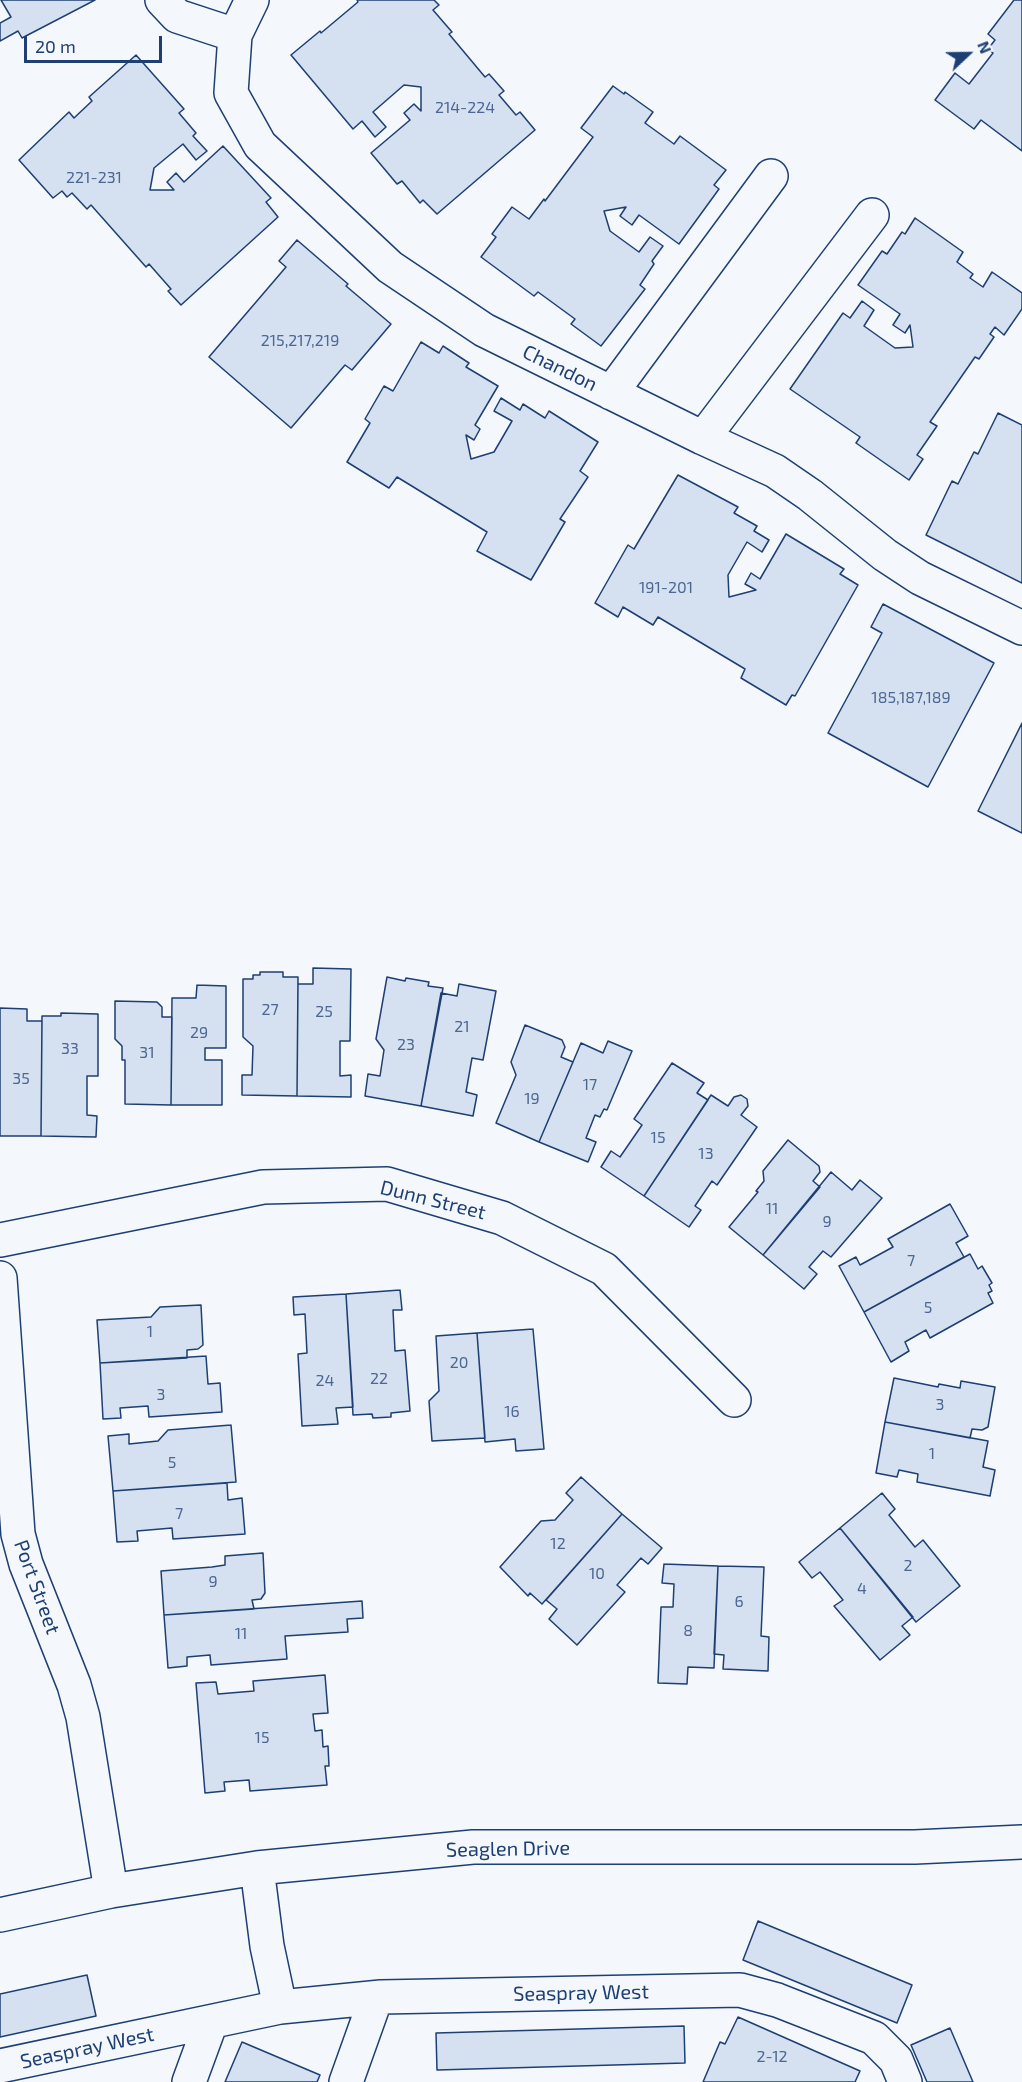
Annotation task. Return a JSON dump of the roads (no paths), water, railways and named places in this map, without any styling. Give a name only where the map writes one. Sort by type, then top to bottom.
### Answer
[{"type":"street","points":[[162,0],[177,16],[236,35]]},
{"type":"street","name":"Chandon","points":[[252,0],[236,35],[231,93],[260,145],[390,267],[484,330],[775,471],[810,495],[885,555],[920,578],[1022,628]]},
{"type":"street","points":[[611,393],[771,176]]},
{"type":"street","points":[[703,438],[872,215]]},
{"type":"street","name":"Dunn Street","points":[[0,1240],[263,1187],[387,1184],[502,1218],[604,1269],[734,1400]]},
{"type":"street","name":"Port Street","points":[[0,1278],[18,1534],[26,1564],[74,1685],[82,1717],[111,1891]]},
{"type":"street","name":"Seaglen Drive","points":[[0,1915],[111,1891],[257,1868],[473,1847],[915,1847],[1022,1842]]},
{"type":"street","points":[[257,1868],[267,1946],[280,2007]]},
{"type":"street","name":"Seaspray West","points":[[0,2066],[280,2007],[376,1998],[740,1990],[777,2000],[874,2038],[896,2060],[905,2082]]},
{"type":"street","points":[[346,2082],[376,1998]]},
{"type":"street","points":[[189,2082],[211,2022]]}]
